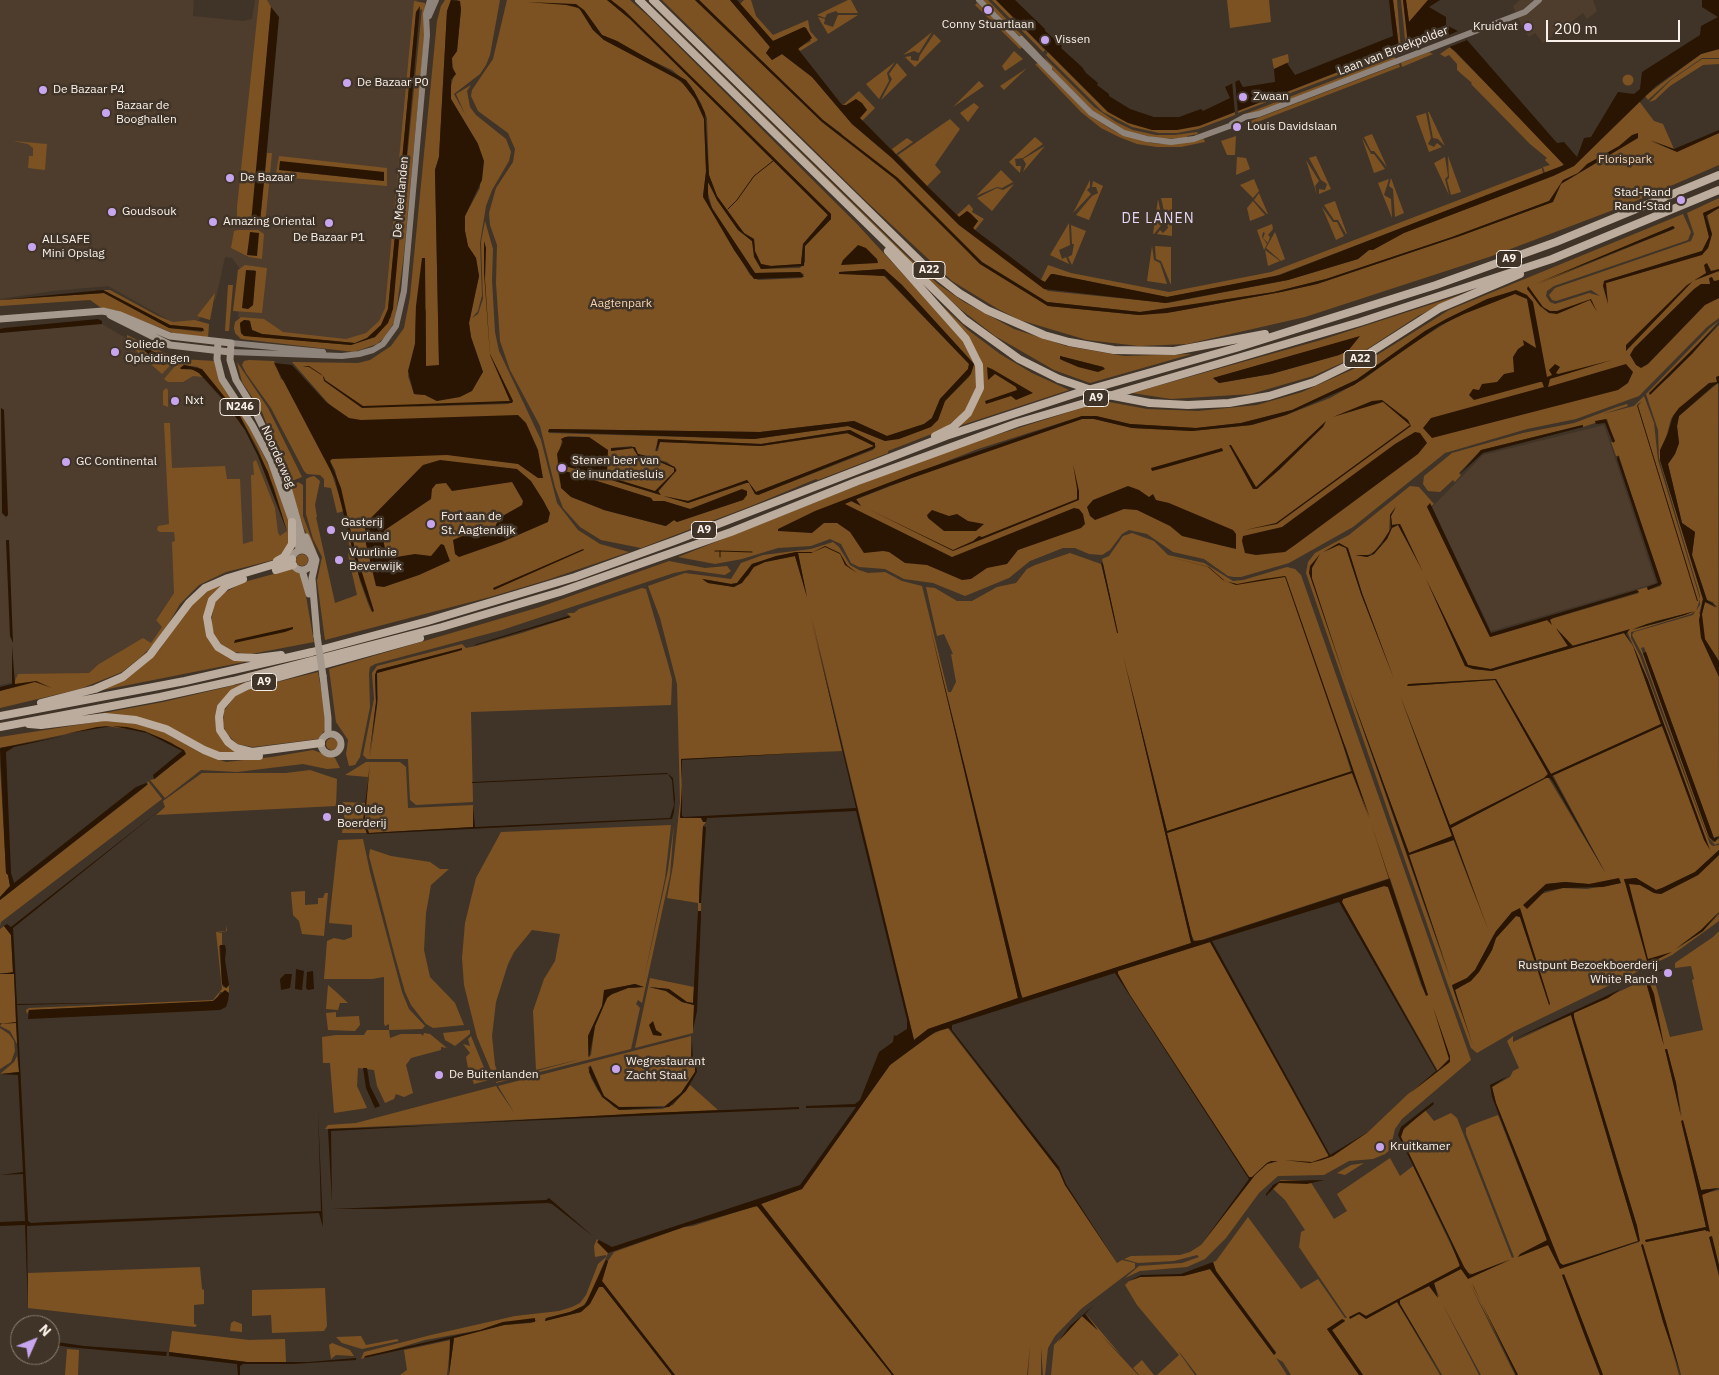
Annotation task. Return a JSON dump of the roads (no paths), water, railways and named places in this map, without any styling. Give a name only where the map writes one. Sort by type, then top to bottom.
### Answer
[{"type":"highway","name":"A22","points":[[639,0],[976,329],[1019,359],[1059,378],[1103,394],[1150,403],[1188,405],[1229,403],[1269,396],[1314,382],[1357,361],[1440,308],[1552,259]]},
{"type":"highway","name":"A22","points":[[652,0],[927,268],[959,293],[997,316],[1031,331],[1069,342],[1137,352],[1188,349],[1294,329]]},
{"type":"highway","name":"A9","points":[[1,716],[185,681],[312,652],[428,621],[576,577],[900,454],[1051,402],[1436,285],[1547,245],[1719,175]]},
{"type":"highway","name":"A9","points":[[0,728],[192,690],[442,627],[560,592],[682,550],[798,507],[867,477],[1017,423],[1360,322],[1552,259],[1719,190]]},
{"type":"highway","name":"A22","points":[[872,229],[897,263],[966,339],[980,365],[980,388],[968,413],[953,427],[900,454]]},
{"type":"highway","points":[[262,569],[278,561],[288,551],[293,537],[295,520]]},
{"type":"highway","name":"A9","points":[[292,562],[237,581],[221,589],[209,607],[207,617],[208,630],[218,647],[235,657],[257,658],[312,652]]},
{"type":"highway","name":"A9","points":[[1,716],[24,707],[95,689],[123,677],[150,655],[182,611],[200,592],[215,583],[292,562]]},
{"type":"highway","name":"A9","points":[[321,745],[252,752],[236,748],[228,742],[220,730],[219,716],[221,707],[232,693],[247,686],[422,638],[442,627]]},
{"type":"highway","name":"A9","points":[[17,724],[41,725],[105,717],[136,720],[166,730],[211,754],[230,758],[251,757],[321,745]]},
{"type":"main road","name":"De Meerlanden","points":[[230,352],[342,356],[359,354],[373,350],[383,344],[396,326],[401,313],[427,22],[426,14],[430,0]]},
{"type":"main road","name":"De Meerlanden","points":[[427,22],[436,0]]},
{"type":"main road","name":"Laan van Broekpolder","points":[[979,0],[1011,32],[1031,47],[1059,80],[1101,121],[1135,137],[1159,141],[1184,140],[1204,136],[1525,12],[1539,0]]},
{"type":"main road","points":[[0,319],[103,311],[120,315],[163,334],[231,343]]},
{"type":"main road","points":[[103,311],[170,345],[230,352]]},
{"type":"main road","name":"Noorderweg","points":[[218,342],[217,351],[222,379],[252,425],[271,461],[295,520],[316,560],[312,578],[312,602]]},
{"type":"main road","name":"De Meerlanden","points":[[231,343],[359,354]]},
{"type":"main road","name":"Noorderweg","points":[[231,343],[230,352],[236,380],[266,431],[295,520],[302,550]]},
{"type":"main road","points":[[302,550],[294,553],[292,562],[305,569]]},
{"type":"main road","name":"N246","points":[[302,550],[312,557],[312,564],[305,569]]},
{"type":"main road","name":"Noorderweg","points":[[305,569],[312,590]]},
{"type":"main road","name":"Noorderweg","points":[[305,569],[318,636],[331,734],[341,740],[339,751],[330,754],[321,745]]},
{"type":"main road","points":[[321,745],[331,734]]},
{"type":"waterway","points":[[728,209],[754,176],[773,161]]},
{"type":"waterway","points":[[715,551],[720,551]]},
{"type":"waterway","points":[[720,557],[720,551],[752,552]]},
{"type":"place","name":"Conny Stuartlaan","points":[[988,10]]},
{"type":"place","name":"Kruidvat","points":[[1528,27]]},
{"type":"place","name":"Vissen","points":[[1045,40]]},
{"type":"place","name":"De Bazaar P0","points":[[347,83]]},
{"type":"place","name":"De Bazaar P4","points":[[43,90]]},
{"type":"place","name":"Zwaan","points":[[1243,97]]},
{"type":"place","name":"Bazaar de Booghallen","points":[[106,113]]},
{"type":"place","name":"Louis Davidslaan","points":[[1237,127]]},
{"type":"place","name":"De Bazaar","points":[[230,178]]},
{"type":"place","name":"Stad-Rand Rand-Stad","points":[[1681,200]]},
{"type":"place","name":"Goudsouk","points":[[112,212]]},
{"type":"place","name":"Amazing Oriental","points":[[213,222]]},
{"type":"place","name":"De Bazaar P1","points":[[329,223]]},
{"type":"place","name":"ALLSAFE Mini Opslag","points":[[32,247]]},
{"type":"place","name":"Soliede Opleidingen","points":[[115,352]]},
{"type":"place","name":"Nxt","points":[[175,401]]},
{"type":"place","name":"GC Continental","points":[[66,462]]},
{"type":"place","name":"Stenen beer van de inundatiesluis","points":[[562,468]]},
{"type":"place","name":"Fort aan de St. Aagtendijk","points":[[431,524]]},
{"type":"place","name":"Gasterij Vuurland","points":[[331,530]]},
{"type":"place","name":"Vuurlinie Beverwijk","points":[[339,560]]},
{"type":"place","name":"De Oude Boerderij","points":[[327,817]]},
{"type":"place","name":"Rustpunt Bezoekboerderij White Ranch","points":[[1668,973]]},
{"type":"place","name":"Wegrestaurant Zacht Staal","points":[[616,1069]]},
{"type":"place","name":"De Buitenlanden","points":[[439,1075]]},
{"type":"place","name":"Kruitkamer","points":[[1380,1147]]},
{"type":"district","name":"DE LANEN","points":[[1158,219]]},
{"type":"park label","name":"Florispark","points":[[1625,160]]},
{"type":"park label","name":"Aagtenpark","points":[[621,304]]}]
